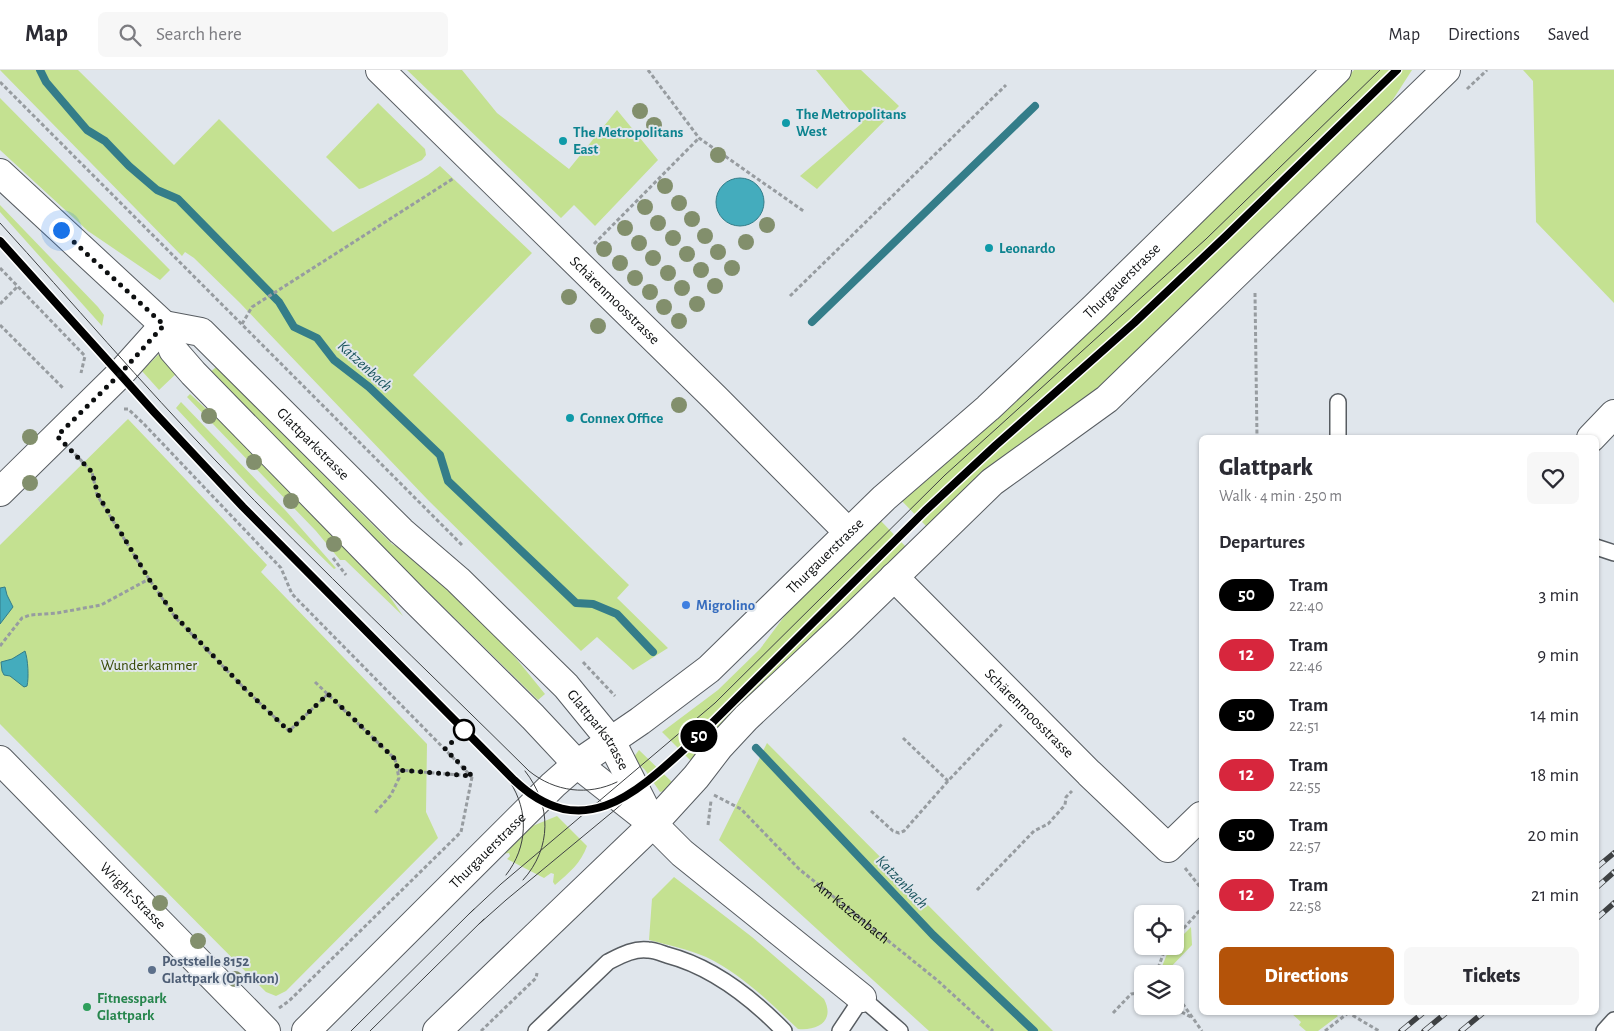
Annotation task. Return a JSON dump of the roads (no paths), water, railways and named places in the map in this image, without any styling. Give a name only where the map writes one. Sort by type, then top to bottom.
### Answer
[{"type":"street","name":"Schärenmoosstrasse","points":[[380,70],[716,399],[848,532]]},
{"type":"street","name":"Thurgauerstrasse","points":[[306,1031],[553,785],[577,764],[709,670],[884,498],[988,408],[1081,321],[1336,70]]},
{"type":"street","points":[[437,1031],[653,824],[746,718],[992,482],[1107,399],[1446,70]]},
{"type":"street","name":"Glattparkstrasse","points":[[0,173],[164,325],[173,350],[193,373],[577,764],[653,824]]},
{"type":"street","points":[[0,492],[120,374],[164,325]]},
{"type":"street","name":"Glattparkstrasse","points":[[164,325],[201,332],[401,531],[458,580],[566,686],[611,741],[653,824]]},
{"type":"street","points":[[1594,435],[1614,414]]},
{"type":"street","name":"Schärenmoosstrasse","points":[[894,577],[1089,773],[1168,848],[1199,818]]},
{"type":"street","name":"Wright-Strasse","points":[[0,760],[266,1031]]},
{"type":"street","points":[[653,824],[682,852],[862,998]]},
{"type":"lane","points":[[1338,402],[1338,435]]},
{"type":"lane","points":[[1599,548],[1614,554]]},
{"type":"lane","points":[[536,1031],[608,962],[621,955],[648,950],[682,959],[705,969],[735,987],[784,1031]]},
{"type":"lane","points":[[840,1031],[862,998],[900,1031]]},
{"type":"lane","points":[[1604,1031],[1614,1020]]},
{"type":"water","points":[[740,178],[749,180],[757,185],[762,193],[764,202],[762,211],[757,219],[749,224],[740,226],[731,224],[723,219],[718,211],[716,202],[718,193],[723,185],[731,180]]},
{"type":"water","points":[[5,587],[13,607],[0,624],[0,588]]},
{"type":"water","points":[[25,651],[28,678],[27,686],[24,687],[10,676],[4,675],[1,662],[12,659]]},
{"type":"waterway","name":"Katzenbach","points":[[40,70],[46,82],[87,130],[105,141],[129,166],[157,190],[178,199],[279,302],[294,327],[317,338],[334,360],[369,387],[440,455],[448,481],[576,603],[593,604],[617,614],[653,652]]},
{"type":"waterway","points":[[812,322],[1035,106]]},
{"type":"waterway","name":"Katzenbach","points":[[756,748],[933,935],[1034,1031]]},
{"type":"tram line","points":[[469,914],[501,884],[715,703],[945,475],[1206,239],[1380,70]]},
{"type":"tram line","points":[[479,924],[616,809],[701,734],[925,511],[1133,323],[1247,216],[1397,70]]},
{"type":"tram line","name":"50","points":[[0,241],[154,412],[243,507],[522,788],[538,800],[560,809],[590,810],[606,806],[640,786],[701,734],[925,511],[996,445],[1134,323],[1397,70]]},
{"type":"tram line","points":[[0,223],[134,373],[254,501],[529,771],[550,784],[572,790],[595,789],[617,782]]},
{"type":"tram line","points":[[0,241],[154,412],[243,507],[522,788],[546,804],[571,811],[596,808],[623,797]]},
{"type":"tram line","points":[[523,880],[533,868],[539,854],[545,826],[540,798],[534,784],[525,771]]},
{"type":"tram line","points":[[506,875],[519,853],[523,829],[520,805],[510,782]]},
{"type":"tram line","points":[[351,1031],[474,909]]},
{"type":"tram line","points":[[370,1031],[484,919]]},
{"type":"railway","points":[[1599,866],[1614,853]]},
{"type":"railway","points":[[1599,885],[1614,872]]},
{"type":"railway","points":[[1599,916],[1614,903]]},
{"type":"railway","points":[[1401,1031],[1420,1015]]},
{"type":"railway","points":[[1424,1031],[1443,1015]]},
{"type":"railway","points":[[1461,1031],[1480,1015]]},
{"type":"place","name":"The Metropolitans West","points":[[786,123]]},
{"type":"place","name":"The Metropolitans East","points":[[563,141]]},
{"type":"place","name":"Leonardo","points":[[989,248]]},
{"type":"place","name":"Connex Office","points":[[570,418]]},
{"type":"place","name":"Migrolino","points":[[686,605]]},
{"type":"place","name":"Poststelle 8152 Glattpark (Opfikon)","points":[[152,970]]},
{"type":"place","name":"Fitnesspark Glattpark","points":[[87,1007]]},
{"type":"park label","name":"Wunderkammer","points":[[149,665]]}]
